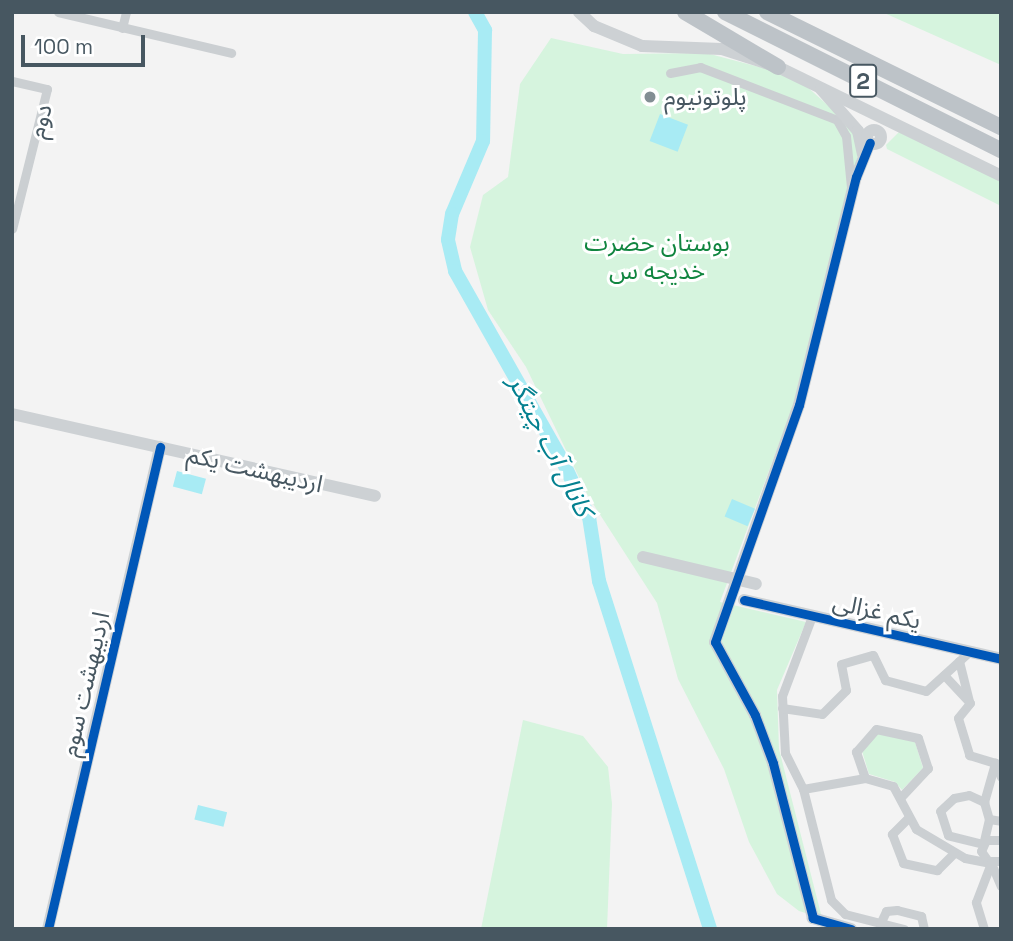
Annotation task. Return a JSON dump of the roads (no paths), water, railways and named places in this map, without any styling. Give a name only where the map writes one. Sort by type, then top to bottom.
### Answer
[{"type":"highway","points":[[685,12],[778,66]]},
{"type":"highway","name":"2","points":[[725,12],[1001,150]]},
{"type":"highway","name":"2","points":[[767,12],[1001,125]]},
{"type":"street","points":[[58,12],[231,54]]},
{"type":"street","points":[[122,28],[126,12]]},
{"type":"street","points":[[579,12],[594,26],[642,46],[722,49],[778,66],[1001,176]]},
{"type":"street","points":[[670,73],[700,66],[837,121],[846,136],[851,197]]},
{"type":"street","name":"دوم","points":[[12,81],[47,89],[13,226]]},
{"type":"street","points":[[819,86],[858,131],[866,149],[851,197],[799,405],[715,642],[755,715],[773,763],[813,918],[851,929]]},
{"type":"street","points":[[866,149],[879,142],[871,112]]},
{"type":"street","points":[[876,131],[892,122]]},
{"type":"street","name":"اردیبهشت یکم","points":[[12,414],[375,496]]},
{"type":"street","name":"اردیبهشت سوم","points":[[48,929],[160,447]]},
{"type":"street","points":[[643,557],[755,584]]},
{"type":"street","name":"یکم غزالی","points":[[744,600],[964,657],[1001,659]]},
{"type":"street","points":[[812,616],[785,684],[782,708],[785,753],[803,789],[831,900],[845,914],[904,929]]},
{"type":"street","points":[[782,708],[822,714],[846,690],[841,664],[873,654],[885,680],[926,691],[964,657]]},
{"type":"street","points":[[964,657],[970,703],[958,718],[969,755],[995,763],[1001,777]]},
{"type":"street","points":[[944,675],[970,703]]},
{"type":"street","points":[[865,778],[856,752],[876,729],[918,738],[928,768],[900,798]]},
{"type":"street","points":[[995,763],[984,802],[989,819],[982,855],[996,862]]},
{"type":"street","points":[[803,789],[865,778],[893,786],[916,829],[965,858],[996,862]]},
{"type":"street","points":[[983,844],[948,835],[940,811],[954,798],[969,795],[984,802]]},
{"type":"street","points":[[908,818],[892,834],[903,863],[937,870],[954,853]]},
{"type":"street","points":[[989,819],[1001,821]]},
{"type":"street","points":[[965,858],[990,838],[1001,840]]},
{"type":"street","points":[[996,862],[1001,886]]},
{"type":"street","points":[[984,929],[976,902],[996,862]]},
{"type":"street","points":[[880,923],[886,911],[897,910],[921,916],[924,929]]},
{"type":"water","points":[[660,114],[688,125],[678,152],[650,141]]},
{"type":"water","points":[[177,471],[206,479],[202,494],[173,486]]},
{"type":"water","points":[[732,499],[755,509],[748,526],[725,516]]},
{"type":"water","points":[[198,805],[227,812],[223,827],[194,820]]},
{"type":"waterway","name":"کانال آب چیتگر","points":[[475,12],[485,30],[483,141],[452,214],[448,240],[455,271],[564,464],[589,517],[599,581],[710,929]]},
{"type":"place","name":"پلوتونیوم","points":[[650,97]]},
{"type":"park label","name":"بوستان حضرت خدیجه س","points":[[657,257]]}]
